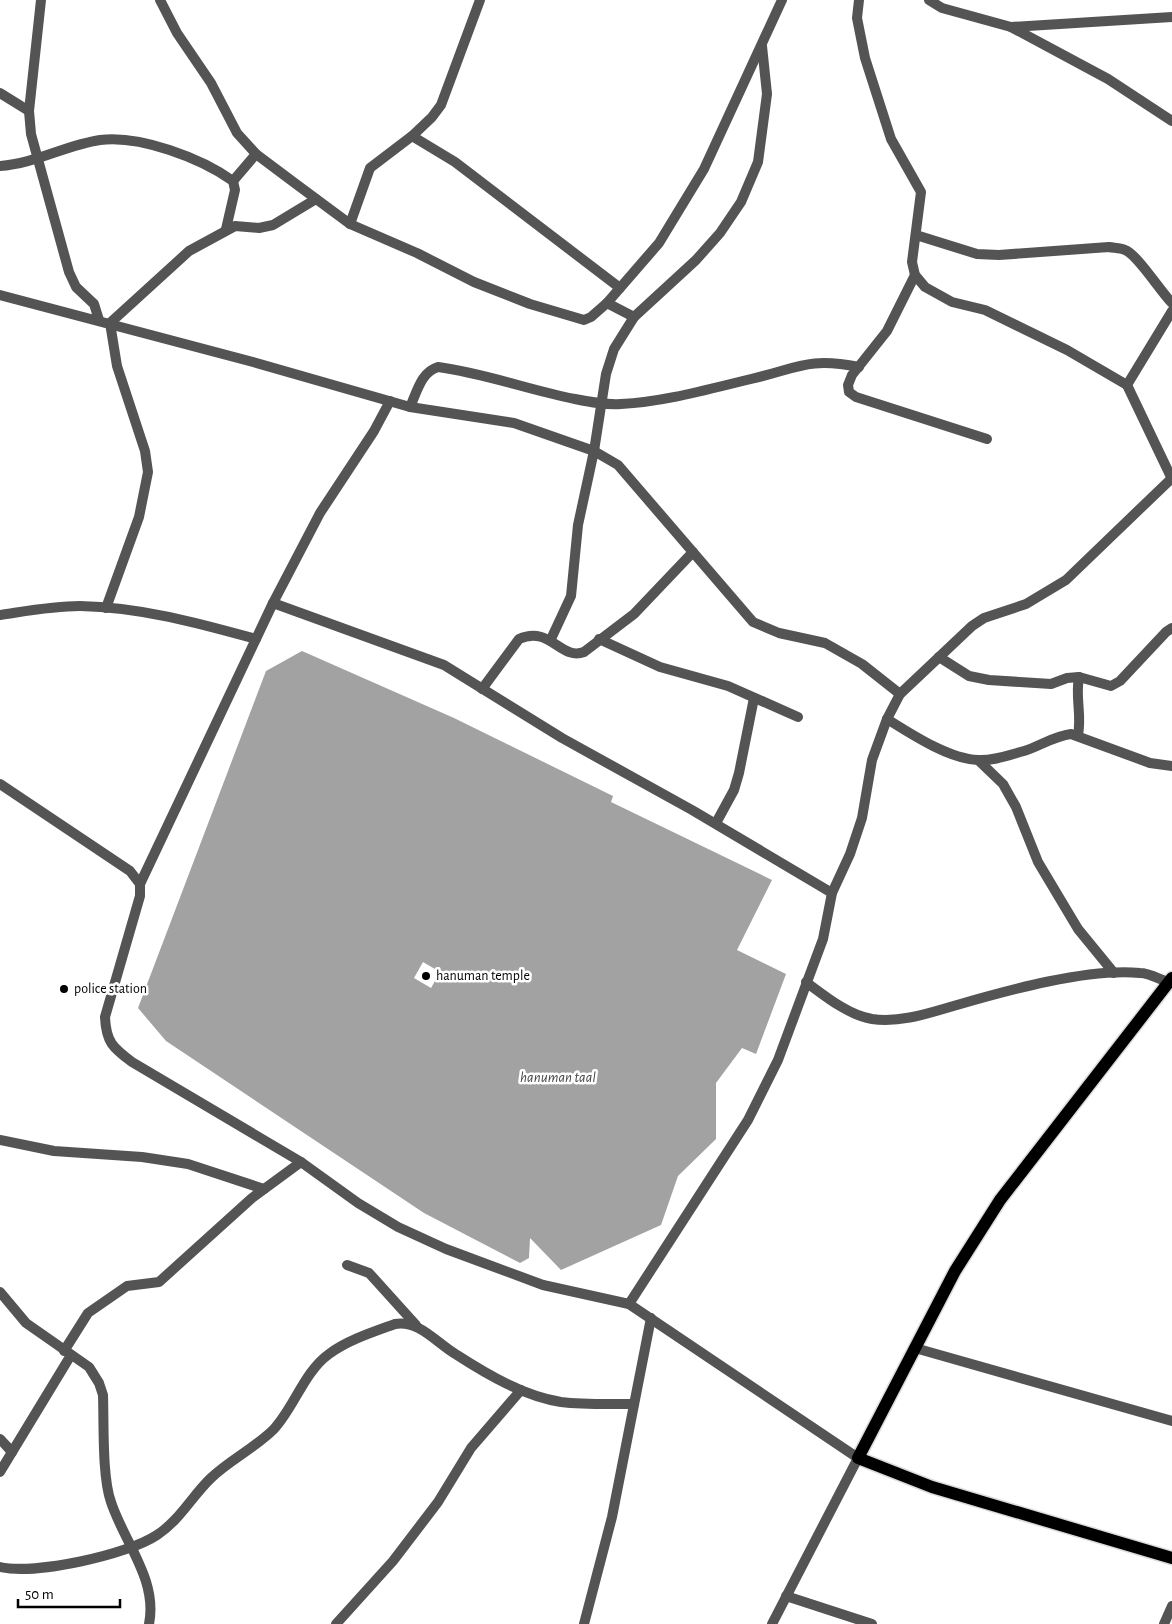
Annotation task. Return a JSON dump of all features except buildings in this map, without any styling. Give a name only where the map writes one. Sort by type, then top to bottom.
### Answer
[{"type":"main road","points":[[1170,980],[1000,1200],[954,1271],[858,1458],[932,1487],[1172,1558]]},
{"type":"street","points":[[41,0],[29,111],[31,134],[69,272],[76,287],[94,304],[99,320]]},
{"type":"street","points":[[160,0],[177,33],[211,83],[237,133],[256,154],[350,224],[417,253],[474,282],[573,318],[584,320],[592,317],[607,303],[660,243],[704,169],[782,0]]},
{"type":"street","points":[[350,224],[370,168],[412,136],[441,104],[480,0]]},
{"type":"street","points":[[629,1304],[748,1120],[778,1060],[823,939],[832,893],[850,854],[862,818],[872,760],[887,719],[900,694],[972,626],[984,618],[1026,604],[1066,580],[1172,478],[1127,385],[1067,350],[985,310],[952,302],[925,288],[915,275],[912,262],[921,192],[891,139],[865,58],[858,18],[859,0]]},
{"type":"street","points":[[929,0],[942,8],[1011,27],[1108,79],[1172,120]]},
{"type":"street","points":[[1011,27],[1172,18]]},
{"type":"street","points":[[551,640],[571,596],[578,525],[594,451],[600,404],[614,350],[634,317],[696,260],[720,233],[740,202],[758,162],[766,94],[762,46]]},
{"type":"street","points":[[0,93],[29,111]]},
{"type":"street","points":[[412,136],[454,162],[620,288]]},
{"type":"street","points":[[0,166],[100,140],[135,141],[189,158],[217,170],[233,181],[236,190],[226,229]]},
{"type":"street","points":[[233,181],[256,154]]},
{"type":"street","points":[[110,323],[189,250],[226,229],[235,226],[259,228],[273,225],[316,199]]},
{"type":"street","points":[[916,235],[977,254],[1000,255],[1109,247],[1125,250],[1136,258],[1157,288],[1172,303]]},
{"type":"street","points":[[915,275],[887,331],[859,367],[848,385],[849,392],[856,397],[987,439]]},
{"type":"street","points":[[0,295],[110,323],[410,407],[514,423],[594,451],[618,465],[753,622],[779,633],[825,643],[862,664],[900,694]]},
{"type":"street","points":[[607,303],[634,317]]},
{"type":"street","points":[[1127,385],[1172,311]]},
{"type":"street","points":[[106,608],[139,517],[148,472],[145,451],[117,366],[110,323]]},
{"type":"street","points":[[410,407],[422,379],[430,370],[438,368],[549,394],[600,404],[620,404],[659,399],[754,378],[800,364],[820,361],[859,367]]},
{"type":"street","points":[[390,401],[374,431],[320,513],[256,639],[140,884],[140,896],[105,1017],[106,1036],[116,1050],[132,1062],[301,1162],[358,1203],[398,1227],[446,1249],[543,1285],[629,1304],[858,1458],[772,1624]]},
{"type":"street","points":[[482,689],[519,639],[536,635],[551,640],[576,655],[600,640],[634,614],[693,552]]},
{"type":"street","points":[[274,603],[444,665],[562,738],[716,824],[832,893]]},
{"type":"street","points":[[0,615],[45,608],[80,606],[142,611],[256,639]]},
{"type":"street","points":[[939,657],[969,676],[989,680],[1014,684],[1050,684],[1068,678],[1079,677],[1111,686],[1120,681],[1172,628]]},
{"type":"street","points":[[600,640],[660,667],[728,686],[798,717]]},
{"type":"street","points":[[1078,735],[1081,722],[1076,693],[1079,677]]},
{"type":"street","points":[[716,824],[734,790],[754,698]]},
{"type":"street","points":[[887,719],[940,748],[962,757],[978,760],[997,758],[1026,750],[1060,736],[1078,735],[1150,763],[1172,766]]},
{"type":"street","points":[[978,760],[1003,784],[1016,807],[1038,862],[1078,929],[1114,973]]},
{"type":"street","points":[[0,784],[130,871],[140,884]]},
{"type":"street","points":[[806,982],[840,1006],[870,1019],[892,1020],[913,1018],[1096,973],[1141,972],[1170,980]]},
{"type":"street","points":[[0,1140],[54,1151],[142,1157],[188,1164],[264,1190]]},
{"type":"street","points":[[0,1472],[68,1353],[88,1313],[127,1286],[159,1282],[264,1190],[301,1162]]},
{"type":"street","points":[[347,1265],[369,1273],[416,1325],[441,1345],[521,1390],[561,1402],[634,1404]]},
{"type":"street","points":[[0,1292],[26,1323],[89,1367],[99,1383],[103,1395],[110,1501],[142,1570],[150,1599],[150,1624]]},
{"type":"street","points":[[584,1624],[612,1517],[652,1318]]},
{"type":"street","points":[[0,1567],[32,1570],[131,1548],[156,1536],[176,1521],[211,1478],[273,1430],[290,1409],[318,1363],[331,1352],[395,1324],[405,1322],[416,1325]]},
{"type":"street","points":[[915,1348],[1172,1421]]},
{"type":"street","points":[[336,1624],[393,1562],[438,1502],[476,1441],[521,1390]]},
{"type":"street","points":[[0,1439],[12,1452]]},
{"type":"street","points":[[786,1596],[872,1624]]},
{"type":"street","points":[[1164,1624],[1172,1606]]},
{"type":"water","name":"hanuman taal","points":[[302,651],[454,718],[613,796],[611,802],[772,880],[737,950],[786,974],[756,1054],[742,1048],[716,1083],[716,1139],[678,1176],[661,1225],[561,1270],[530,1238],[529,1258],[520,1263],[424,1213],[166,1041],[138,1008],[266,671]],"holes":[[[423,962],[440,972],[431,988],[414,978]]]},
{"type":"place","name":"hanuman temple","points":[[426,976]]},
{"type":"place","name":"police station","points":[[64,989]]}]
